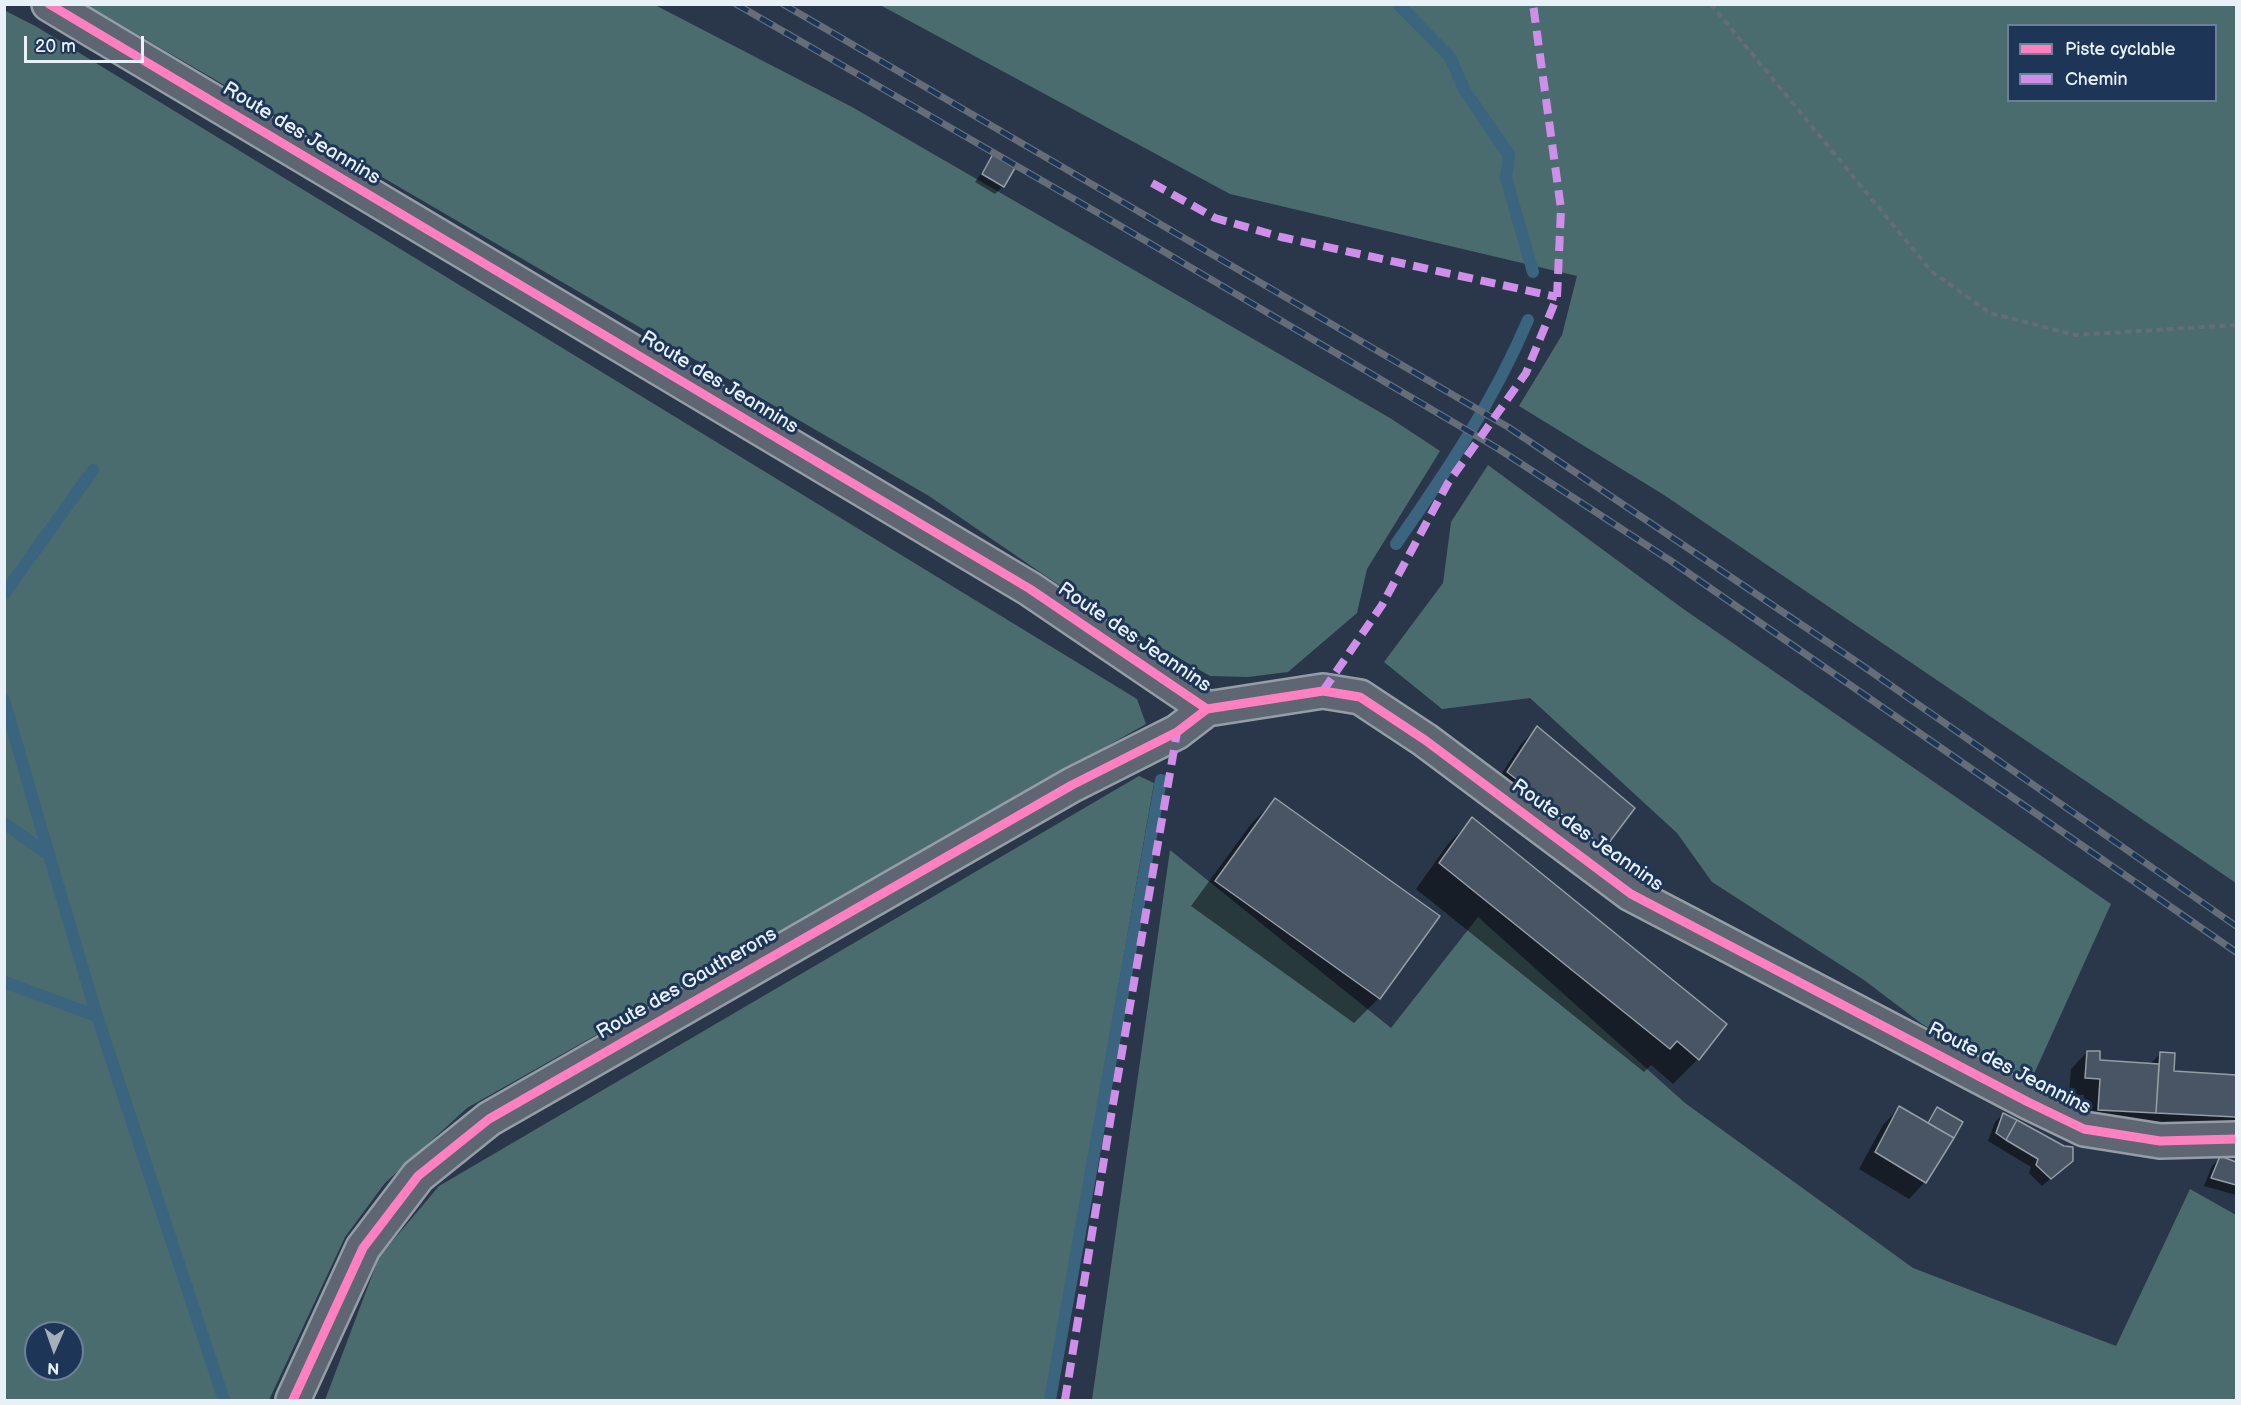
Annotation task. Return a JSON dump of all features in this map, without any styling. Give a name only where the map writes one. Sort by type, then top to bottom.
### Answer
[{"type":"street","name":"Route des Jeannins","points":[[49,4],[1030,589],[1207,709],[1323,691],[1360,697],[1425,740],[1631,894],[2028,1102],[2084,1130],[2160,1141],[2236,1139]]},
{"type":"street","name":"Route des Gautherons","points":[[293,1401],[363,1248],[418,1176],[489,1119],[1072,784],[1177,732],[1207,709]]},
{"type":"path","points":[[1711,4],[1931,271],[1990,313],[2074,335],[2236,325]]},
{"type":"green space","points":[[87,5],[655,5],[852,107],[1390,418],[1440,451],[1367,569],[1357,613],[1288,672],[1248,677],[1210,676],[1088,605],[929,496]]},
{"type":"green space","points":[[880,5],[2236,5],[2236,883],[1664,495],[1519,406],[1562,335],[1577,276],[1230,194]]},
{"type":"green space","points":[[4,10],[37,27],[1137,699],[1146,724],[467,1108],[385,1183],[345,1237],[269,1400],[5,1400]]},
{"type":"green space","points":[[1488,465],[1682,608],[2111,904],[2028,1087],[1922,1024],[1864,980],[1712,882],[1677,833],[1530,698],[1442,709],[1384,662],[1443,583],[1451,522]]},
{"type":"green space","points":[[1139,776],[1154,783],[1046,1400],[325,1400],[379,1257],[439,1186]]},
{"type":"green space","points":[[1170,850],[1391,1028],[1478,917],[1685,1103],[1913,1268],[2116,1346],[2190,1189],[2236,1215],[2236,1400],[1092,1400]]},
{"type":"building","points":[[993,154],[1015,168],[1004,187],[982,174]]},
{"type":"building","points":[[1537,726],[1635,808],[1605,848],[1507,772]]},
{"type":"building","points":[[1275,798],[1440,916],[1380,999],[1215,881]]},
{"type":"building","points":[[1472,817],[1727,1024],[1699,1060],[1677,1041],[1670,1049],[1439,863]]},
{"type":"building","points":[[2087,1051],[2100,1051],[2100,1060],[2159,1064],[2156,1113],[2098,1110],[2100,1079],[2085,1078]]},
{"type":"building","points":[[2160,1052],[2175,1053],[2174,1071],[2236,1075],[2236,1117],[2156,1113]]},
{"type":"building","points":[[1899,1106],[1954,1138],[1926,1183],[1875,1152]]},
{"type":"building","points":[[1937,1107],[1963,1122],[1954,1138],[1928,1123]]},
{"type":"building","points":[[2003,1113],[2017,1120],[2006,1140],[1996,1133]]},
{"type":"building","points":[[2017,1120],[2064,1146],[2073,1147],[2073,1161],[2051,1179],[2036,1165],[2038,1159],[2006,1140]]},
{"type":"building","points":[[2220,1156],[2236,1162],[2236,1185],[2211,1178]]},
{"type":"waterway","points":[[1398,4],[1450,57],[1465,91],[1509,155],[1506,178],[1533,272]]},
{"type":"waterway","points":[[1396,544],[1484,408],[1528,320]]},
{"type":"waterway","points":[[4,594],[93,470]]},
{"type":"waterway","points":[[4,700],[49,855]]},
{"type":"waterway","points":[[1050,1400],[1161,780]]},
{"type":"waterway","points":[[4,823],[49,855],[97,1016]]},
{"type":"waterway","points":[[4,982],[97,1016],[224,1400]]},
{"type":"railway","points":[[736,4],[1112,221],[1497,448],[1671,561],[2236,952]]},
{"type":"railway","points":[[783,4],[1508,427],[1860,664],[2236,926]]},
{"type":"marked path","points":[[1323,691],[1382,605],[1448,483],[1526,373],[1557,297],[1561,209],[1533,4]]},
{"type":"marked path","points":[[1152,183],[1215,218],[1281,237],[1557,297]]},
{"type":"marked path","points":[[1065,1400],[1177,732]]},
{"type":"cycle path","points":[[49,4],[1030,589],[1207,709],[1323,691],[1360,697],[1425,740],[1631,894],[2028,1102],[2084,1129],[2160,1141],[2236,1139]]},
{"type":"cycle path","points":[[293,1400],[363,1248],[418,1176],[489,1119],[1072,785],[1177,732],[1207,709]]}]
